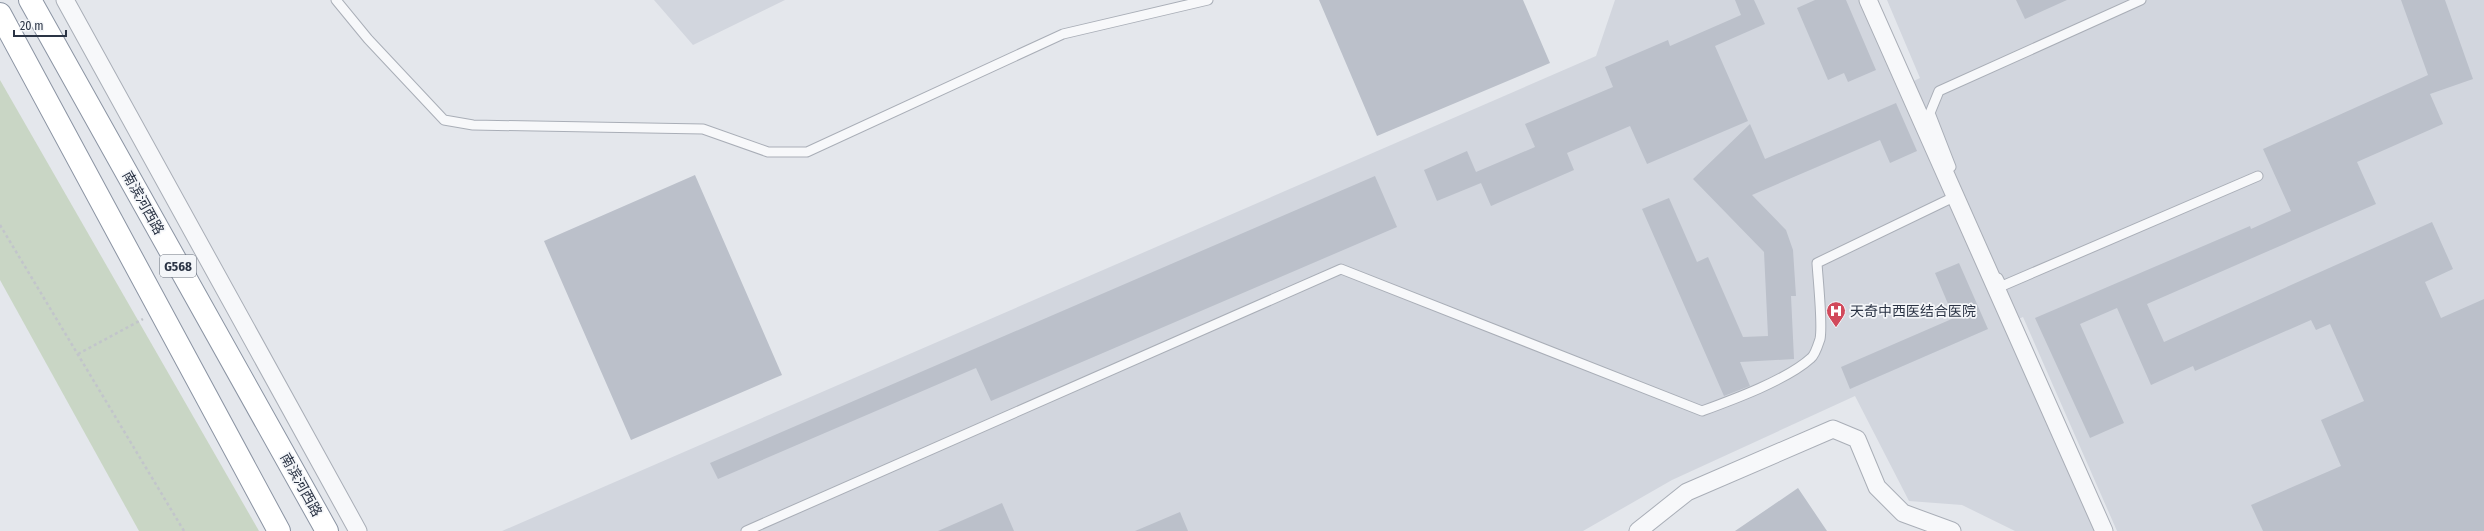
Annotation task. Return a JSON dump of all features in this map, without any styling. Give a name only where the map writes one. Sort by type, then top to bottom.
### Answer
[{"type":"highway","name":"南滨河西路","points":[[30,0],[327,531]]},
{"type":"highway","name":"G568","points":[[0,14],[279,531]]},
{"type":"street","name":"南滨河西路","points":[[65,0],[358,531]]},
{"type":"street","points":[[1868,0],[1958,195],[2104,531]]},
{"type":"street","points":[[1638,531],[1687,492],[1833,429],[1857,439],[1877,487],[1903,513],[1952,531]]},
{"type":"lane","points":[[336,0],[368,40],[444,120],[473,125],[703,129],[768,152],[807,152],[1063,34],[1208,0]]},
{"type":"lane","points":[[2141,0],[1939,91],[1930,113],[1958,195],[2002,286],[2258,176]]},
{"type":"lane","points":[[746,531],[1341,269],[1702,411],[1731,401],[1797,368],[1812,357],[1820,338],[1817,263],[1958,195]]},
{"type":"path","points":[[0,225],[184,531]]},
{"type":"path","points":[[78,354],[160,310]]},
{"type":"shaded area","points":[[654,0],[785,0],[693,45]]},
{"type":"shaded area","points":[[1615,0],[1863,0],[1903,86],[1920,78],[1887,0],[2484,0],[2484,531],[2117,531],[2023,317],[2014,321],[2112,531],[2015,531],[1962,505],[1909,501],[1855,396],[1672,480],[1583,531],[502,531],[1596,56]]},
{"type":"green space","points":[[0,80],[259,531],[139,531],[0,280]]},
{"type":"building","points":[[1319,0],[1523,0],[1550,63],[1377,136]]},
{"type":"building","points":[[1735,0],[1754,0],[1765,24],[1715,46],[1748,121],[1647,164],[1630,126],[1567,153],[1574,170],[1491,206],[1481,183],[1437,201],[1424,170],[1467,151],[1476,172],[1535,147],[1525,124],[1613,87],[1605,67],[1668,40],[1670,46],[1741,15]]},
{"type":"building","points":[[1815,0],[1846,0],[1876,70],[1848,82],[1844,73],[1828,80],[1797,8]]},
{"type":"building","points":[[2016,0],[2067,0],[2025,19]]},
{"type":"building","points":[[2401,0],[2445,0],[2473,79],[2430,94],[2443,124],[2357,162],[2376,204],[2147,304],[2164,342],[2432,222],[2453,269],[2425,282],[2441,318],[2484,299],[2484,531],[2263,531],[2251,505],[2341,466],[2321,420],[2364,401],[2330,324],[2316,330],[2311,320],[2195,371],[2193,366],[2151,385],[2117,308],[2080,324],[2124,423],[2090,438],[2035,318],[2250,226],[2251,229],[2291,211],[2263,149],[2428,75]]},
{"type":"building","points":[[1896,103],[1917,151],[1890,163],[1880,140],[1752,195],[1786,230],[1793,250],[1796,296],[1791,296],[1794,359],[1740,362],[1750,386],[1724,396],[1642,209],[1669,198],[1697,262],[1708,257],[1743,337],[1768,336],[1764,252],[1693,179],[1750,124],[1765,159]]},
{"type":"building","points":[[695,175],[782,375],[631,440],[544,241]]},
{"type":"building","points":[[1375,176],[1397,227],[991,401],[976,368],[718,479],[710,463]]},
{"type":"building","points":[[1959,263],[1988,329],[1850,389],[1841,367],[1954,318],[1935,273]]},
{"type":"building","points":[[1798,488],[1827,531],[1735,531]]},
{"type":"building","points":[[1002,503],[1014,531],[938,531]]},
{"type":"building","points":[[1180,512],[1188,531],[1135,531]]},
{"type":"place","name":"天奇中西医结合医院","points":[[1836,328]]}]
